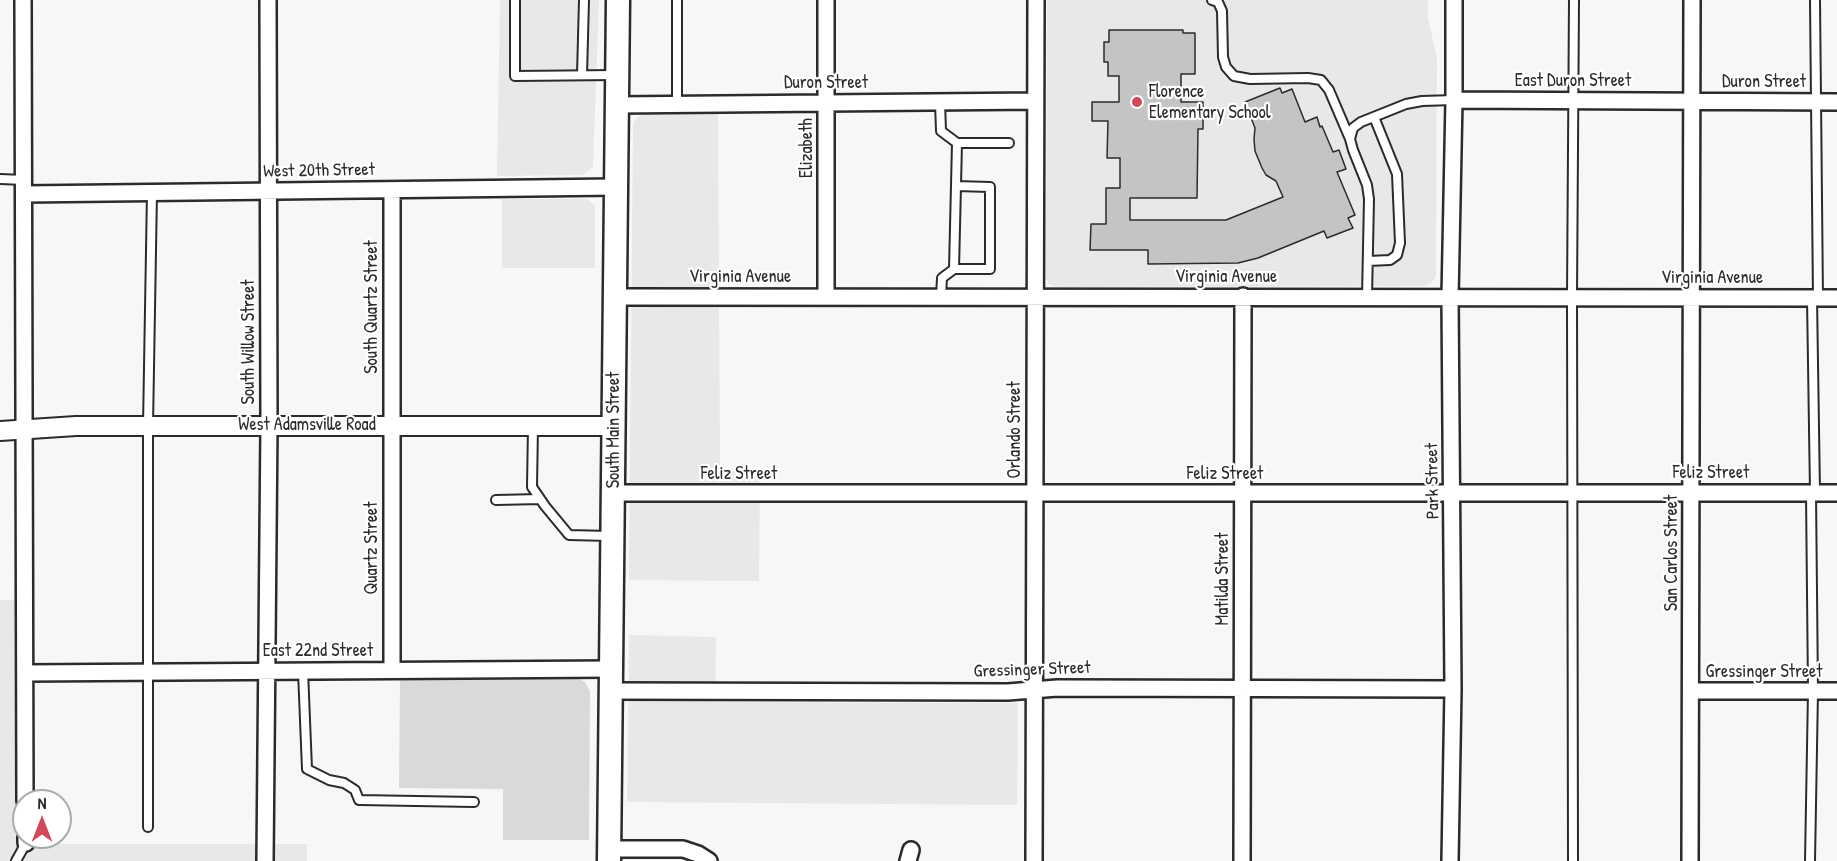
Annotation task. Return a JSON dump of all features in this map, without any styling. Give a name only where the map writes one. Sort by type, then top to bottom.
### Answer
[{"type":"main road","name":"South Main Street","points":[[609,855],[618,0]]},
{"type":"street","points":[[23,0],[26,789]]},
{"type":"street","name":"South Willow Street","points":[[265,861],[269,425],[268,0]]},
{"type":"street","name":"Elizabeth","points":[[826,0],[826,297]]},
{"type":"street","name":"Orlando Street","points":[[1034,861],[1036,0]]},
{"type":"street","name":"Park Street","points":[[1450,861],[1453,493],[1450,297],[1454,0]]},
{"type":"street","name":"San Carlos Street","points":[[1690,861],[1692,0]]},
{"type":"street","name":"East Duron Street","points":[[1454,100],[1691,102]]},
{"type":"street","name":"Duron Street","points":[[616,105],[1035,101]]},
{"type":"street","name":"Duron Street","points":[[1691,102],[1837,102]]},
{"type":"street","name":"West 20th Street","points":[[24,187],[152,192],[615,187]]},
{"type":"street","name":"South Quartz Street","points":[[391,425],[392,189]]},
{"type":"street","name":"Virginia Avenue","points":[[615,297],[1837,298]]},
{"type":"street","name":"Matilda Street","points":[[1242,861],[1243,297]]},
{"type":"street","name":"West Adamsville Road","points":[[0,430],[269,425],[614,426]]},
{"type":"street","name":"Quartz Street","points":[[391,425],[392,670]]},
{"type":"street","name":"Feliz Street","points":[[613,493],[1837,493]]},
{"type":"street","name":"East 22nd Street","points":[[25,673],[392,670],[611,680]]},
{"type":"street","name":"Gressinger Street","points":[[611,680],[1008,692],[1057,688],[1453,689]]},
{"type":"street","name":"Gressinger Street","points":[[1691,691],[1837,692]]},
{"type":"street","points":[[609,855],[683,849],[699,854],[709,861]]},
{"type":"lane","points":[[515,0],[515,76],[616,75]]},
{"type":"lane","points":[[582,75],[584,0]]},
{"type":"lane","points":[[677,0],[677,104]]},
{"type":"lane","points":[[1212,0],[1218,2],[1222,11],[1223,57],[1226,67],[1234,76],[1250,79],[1308,78],[1321,80],[1329,90],[1368,185],[1366,297]]},
{"type":"lane","points":[[1573,861],[1574,0]]},
{"type":"lane","points":[[1810,861],[1813,691],[1815,0]]},
{"type":"lane","points":[[1350,139],[1353,128],[1361,122],[1406,104],[1454,100]]},
{"type":"lane","points":[[940,102],[941,131],[957,143],[1009,143]]},
{"type":"lane","points":[[1368,261],[1389,260],[1397,255],[1400,243],[1397,174],[1374,117]]},
{"type":"lane","points":[[954,269],[957,143]]},
{"type":"lane","points":[[0,179],[24,187]]},
{"type":"lane","points":[[941,297],[942,278],[954,269],[990,269],[990,187],[956,186]]},
{"type":"lane","points":[[148,827],[148,426],[152,192]]},
{"type":"lane","points":[[533,426],[532,487],[540,500],[569,535],[613,536]]},
{"type":"lane","points":[[496,500],[540,500]]},
{"type":"lane","points":[[303,671],[307,769],[329,780],[344,783],[355,790],[359,800],[474,802]]},
{"type":"shaded area","points":[[500,0],[599,0],[593,167],[583,175],[497,176]]},
{"type":"shaded area","points":[[1047,0],[1428,0],[1428,17],[1437,59],[1436,276],[1432,282],[1425,286],[1057,287],[1049,284],[1046,278]]},
{"type":"shaded area","points":[[718,112],[720,470],[760,473],[759,581],[629,580],[633,123],[646,113]]},
{"type":"shaded area","points":[[502,199],[587,199],[595,206],[595,268],[502,268]]},
{"type":"shaded area","points":[[0,600],[15,600],[16,789],[12,789],[12,849],[72,849],[72,844],[307,844],[307,861],[0,861]]},
{"type":"shaded area","points":[[629,635],[716,637],[715,702],[1018,703],[1017,805],[627,802]]},
{"type":"shaded area","points":[[400,679],[579,679],[585,682],[590,691],[589,840],[503,840],[503,789],[399,788]]},
{"type":"building","points":[[1109,30],[1183,30],[1183,33],[1195,33],[1195,74],[1181,74],[1181,102],[1203,102],[1203,129],[1198,129],[1197,198],[1130,198],[1130,220],[1226,220],[1283,197],[1276,181],[1266,175],[1255,151],[1255,128],[1245,102],[1280,88],[1282,93],[1292,89],[1305,122],[1317,117],[1333,152],[1339,150],[1346,169],[1337,172],[1355,215],[1348,218],[1353,228],[1327,238],[1324,231],[1258,258],[1238,263],[1148,264],[1148,250],[1090,250],[1091,224],[1106,224],[1106,188],[1120,188],[1120,158],[1107,158],[1108,121],[1092,121],[1092,102],[1119,102],[1119,76],[1108,76],[1108,62],[1104,62],[1104,42],[1109,42]]},
{"type":"place","name":"Florence Elementary School","points":[[1137,102]]}]
